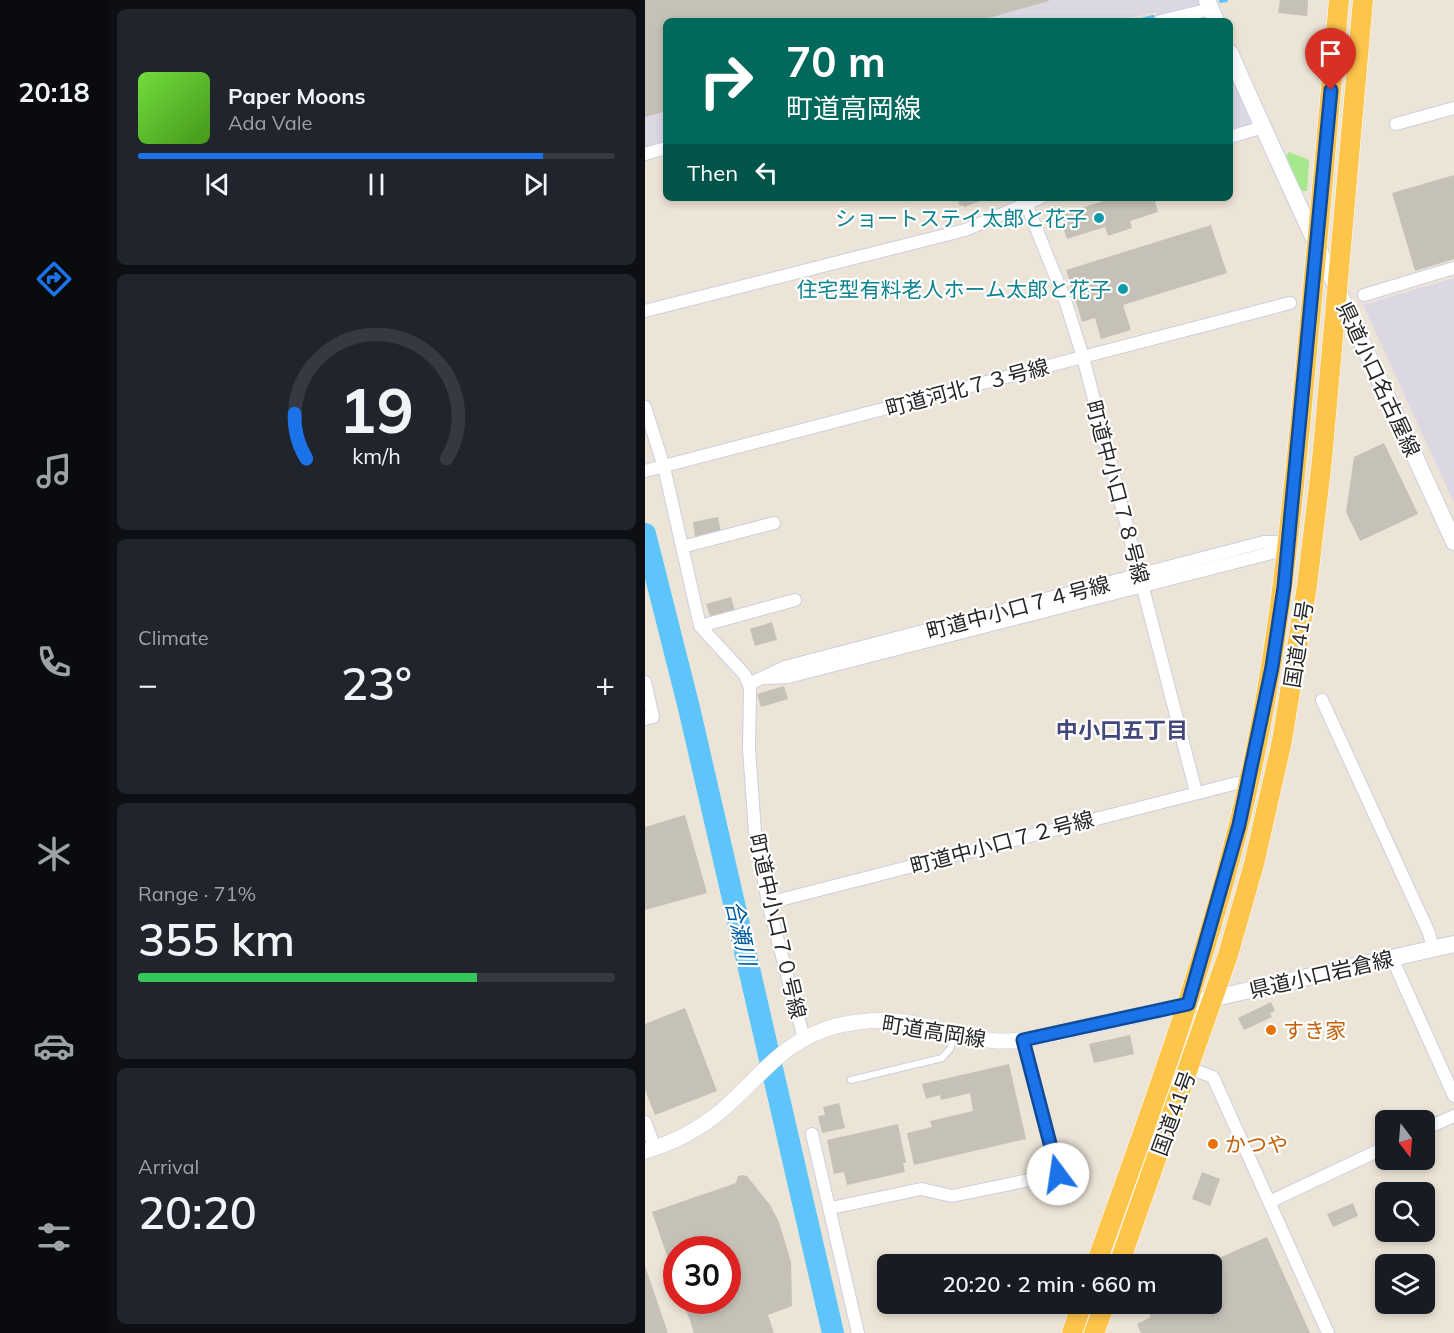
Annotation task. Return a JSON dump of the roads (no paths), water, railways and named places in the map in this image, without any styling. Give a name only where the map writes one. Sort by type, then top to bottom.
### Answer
[{"type":"highway","name":"国道41号","points":[[1100,1254],[1188,1004],[1239,825],[1272,667],[1284,587],[1339,0]]},
{"type":"highway","name":"国道41号","points":[[1123,1254],[1228,955],[1269,803],[1288,711],[1313,533],[1363,0]]},
{"type":"highway","points":[[1072,1333],[1079,1314]]},
{"type":"highway","points":[[1094,1333],[1101,1314]]},
{"type":"main road","name":"県道小口名古屋線","points":[[1233,60],[1454,542]]},
{"type":"main road","name":"県道小口岩倉線","points":[[1188,1004],[1454,944]]},
{"type":"street","points":[[1174,18],[1211,10]]},
{"type":"street","points":[[1396,124],[1454,108]]},
{"type":"street","points":[[1233,136],[1263,127]]},
{"type":"street","points":[[645,154],[663,149]]},
{"type":"street","points":[[645,310],[965,230],[1022,201]]},
{"type":"street","name":"町道中小口７８号線","points":[[1024,201],[1065,300],[1083,357],[1196,792]]},
{"type":"street","points":[[1364,295],[1454,268]]},
{"type":"street","name":"町道河北７３号線","points":[[645,471],[1290,303]]},
{"type":"street","points":[[645,407],[664,467],[700,626],[744,675],[749,684]]},
{"type":"street","points":[[682,547],[774,523]]},
{"type":"street","name":"町道中小口７４号線","points":[[749,684],[762,678],[788,677],[1141,580],[1276,547]]},
{"type":"street","points":[[700,626],[795,600]]},
{"type":"street","points":[[645,682],[649,718]]},
{"type":"street","name":"町道中小口７０号線","points":[[749,684],[749,748],[755,832],[768,903],[804,1039]]},
{"type":"street","points":[[1322,700],[1429,933],[1433,949]]},
{"type":"street","name":"町道中小口７２号線","points":[[768,903],[1237,783]]},
{"type":"street","points":[[1392,958],[1454,1096]]},
{"type":"street","name":"町道高岡線","points":[[650,1150],[689,1133],[709,1120],[733,1100],[760,1071],[787,1049],[804,1039],[835,1027],[870,1021],[902,1022],[956,1035],[991,1040],[1023,1040],[1188,1004]]},
{"type":"street","points":[[831,1208],[921,1189],[952,1196],[1058,1174],[1023,1040]]},
{"type":"street","points":[[1189,1068],[1213,1077],[1329,1333]]},
{"type":"street","points":[[1435,1125],[1454,1116]]},
{"type":"street","points":[[645,1122],[650,1150]]},
{"type":"street","points":[[812,1134],[831,1208],[858,1333]]},
{"type":"street","points":[[1269,1202],[1375,1152]]},
{"type":"lane","points":[[851,1080],[942,1058],[950,1049],[956,1035]]},
{"type":"waterway","points":[[1221,1],[1226,0]]},
{"type":"waterway","name":"合瀬川","points":[[645,534],[689,708],[833,1333]]},
{"type":"place","name":"ショートステイ太郎と花子","points":[[1099,218]]},
{"type":"place","name":"住宅型有料老人ホーム太郎と花子","points":[[1123,289]]},
{"type":"place","name":"すき家","points":[[1271,1030]]},
{"type":"place","name":"かつや","points":[[1213,1144]]},
{"type":"district","name":"中小口五丁目","points":[[1122,730]]}]
